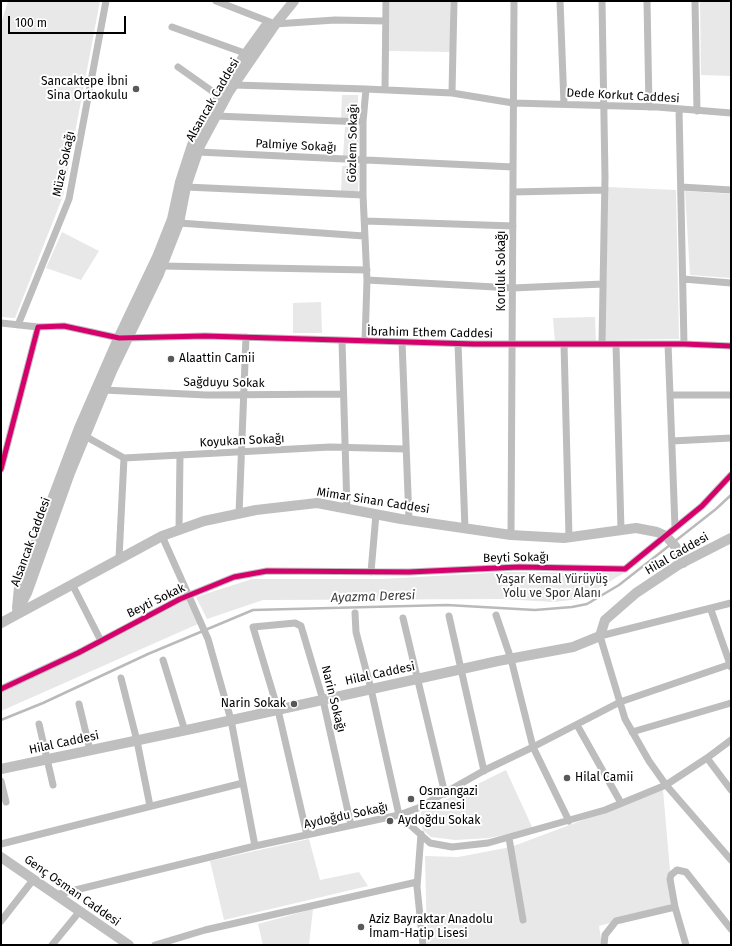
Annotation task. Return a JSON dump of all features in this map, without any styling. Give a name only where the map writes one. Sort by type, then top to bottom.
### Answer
[{"type":"street","name":"Müze Sokağı","points":[[18,325],[69,199],[106,1]]},
{"type":"street","points":[[216,1],[272,23],[335,20],[386,20]]},
{"type":"street","name":"Alsancak Caddesi","points":[[16,614],[27,593],[70,473],[124,338],[152,270],[175,222],[180,182],[192,145],[219,96],[250,55],[285,1]]},
{"type":"street","name":"Alsancak Caddesi","points":[[272,23],[294,1]]},
{"type":"street","points":[[385,90],[386,1]]},
{"type":"street","points":[[452,93],[454,1]]},
{"type":"street","name":"Koruluk Sokağı","points":[[512,535],[514,1]]},
{"type":"street","points":[[560,1],[564,104]]},
{"type":"street","points":[[602,1],[605,190],[602,344]]},
{"type":"street","points":[[647,1],[649,107]]},
{"type":"street","points":[[695,1],[696,111]]},
{"type":"street","points":[[172,28],[250,55]]},
{"type":"street","name":"Alsancak Caddesi","points":[[16,614],[19,587],[79,428],[162,266],[198,152],[250,55]]},
{"type":"street","points":[[178,67],[219,96]]},
{"type":"street","name":"Gözlem Sokağı","points":[[234,85],[366,89],[363,122],[364,236],[367,270],[365,341]]},
{"type":"street","name":"Dede Korkut Caddesi","points":[[366,89],[452,93],[513,103],[649,107],[731,114]]},
{"type":"street","points":[[679,109],[684,344]]},
{"type":"street","points":[[216,116],[363,122]]},
{"type":"street","name":"Palmiye Sokağı","points":[[198,152],[513,168]]},
{"type":"street","points":[[186,187],[364,195]]},
{"type":"street","points":[[681,187],[731,190]]},
{"type":"street","points":[[513,192],[605,190]]},
{"type":"street","points":[[365,221],[513,226]]},
{"type":"street","points":[[175,222],[364,236]]},
{"type":"street","points":[[162,266],[367,270]]},
{"type":"street","points":[[683,279],[731,283]]},
{"type":"street","points":[[367,280],[512,288],[604,284]]},
{"type":"street","name":"İbrahim Ethem Caddesi","points":[[1,323],[38,327],[64,326],[124,338],[205,336],[458,344],[684,344],[731,346]]},
{"type":"street","points":[[1,470],[38,327]]},
{"type":"street","points":[[239,514],[246,337]]},
{"type":"street","points":[[342,341],[347,509]]},
{"type":"street","points":[[402,342],[409,520]]},
{"type":"street","points":[[458,344],[465,528]]},
{"type":"street","points":[[564,344],[569,537]]},
{"type":"street","points":[[616,344],[621,530]]},
{"type":"street","points":[[668,344],[675,527]]},
{"type":"street","name":"Sağduyu Sokak","points":[[104,390],[206,395],[343,394]]},
{"type":"street","points":[[670,395],[731,395]]},
{"type":"street","points":[[85,436],[124,458],[119,558]]},
{"type":"street","points":[[672,441],[731,438]]},
{"type":"street","name":"Koyukan Sokağı","points":[[124,458],[241,451],[344,448],[406,449]]},
{"type":"street","points":[[179,530],[180,455]]},
{"type":"street","name":"Beyti Sokağı","points":[[355,572],[519,567],[625,569],[670,540],[675,527],[702,506],[731,475]]},
{"type":"street","name":"Mimar Sinan Caddesi","points":[[1,623],[162,536],[204,521],[239,514],[317,503],[409,520],[512,535],[569,537],[636,528],[657,532],[670,540]]},
{"type":"street","points":[[371,572],[376,514]]},
{"type":"street","points":[[162,536],[208,639],[231,720],[255,846]]},
{"type":"street","name":"Hilal Caddesi","points":[[1,769],[185,731],[417,679],[574,647],[600,636],[605,620],[636,593],[683,563],[731,538]]},
{"type":"street","points":[[670,540],[683,563]]},
{"type":"street","name":"Beyti Sokak","points":[[1,689],[101,641],[189,596],[234,577],[267,571],[355,572]]},
{"type":"street","points":[[72,584],[101,641]]},
{"type":"street","points":[[731,603],[711,610],[652,622],[600,636],[625,719],[649,762],[666,785],[731,860]]},
{"type":"street","points":[[711,610],[731,666]]},
{"type":"street","points":[[355,613],[356,632],[371,689],[399,815],[430,843],[452,847],[488,843],[569,821],[621,803],[666,785],[731,740]]},
{"type":"street","points":[[496,615],[511,659],[533,748],[569,821]]},
{"type":"street","points":[[449,616],[484,771]]},
{"type":"street","points":[[403,618],[445,794]]},
{"type":"street","name":"Narin Sokağı","points":[[278,710],[254,627],[295,623],[300,625],[309,649],[323,700],[351,825]]},
{"type":"street","points":[[163,660],[185,731]]},
{"type":"street","name":"Aydoğdu Sokağı","points":[[55,895],[255,846],[399,815],[418,808],[484,771],[533,748],[620,702],[731,666]]},
{"type":"street","points":[[121,678],[137,741],[150,806]]},
{"type":"street","points":[[632,732],[731,703]]},
{"type":"street","points":[[79,704],[90,750]]},
{"type":"street","points":[[278,710],[307,835]]},
{"type":"street","points":[[39,724],[53,786]]},
{"type":"street","points":[[577,725],[621,803]]},
{"type":"street","points":[[707,758],[731,790]]},
{"type":"street","points":[[1,781],[6,802]]},
{"type":"street","points":[[1,844],[243,783]]},
{"type":"street","points":[[421,834],[417,882],[423,945]]},
{"type":"street","points":[[509,838],[523,920]]},
{"type":"street","name":"Genç Osman Caddesi","points":[[1,857],[127,944]]},
{"type":"street","points":[[686,945],[671,892],[671,875],[677,870],[686,872],[731,929]]},
{"type":"street","points":[[1,921],[33,880]]},
{"type":"street","points":[[155,945],[205,930],[417,882]]},
{"type":"street","points":[[604,945],[605,935],[616,922],[675,907]]},
{"type":"street","points":[[52,945],[80,911]]},
{"type":"green space","points":[[8,1],[100,1],[63,196],[15,318],[1,317],[1,24]]},
{"type":"green space","points":[[390,1],[450,1],[450,52],[389,51]]},
{"type":"green space","points":[[700,1],[731,1],[731,76],[701,75]]},
{"type":"green space","points":[[342,95],[358,95],[358,119],[341,119]]},
{"type":"green space","points":[[345,127],[359,128],[358,157],[343,156]]},
{"type":"green space","points":[[342,166],[359,166],[358,191],[341,191]]},
{"type":"green space","points":[[608,187],[676,190],[679,339],[605,340]]},
{"type":"green space","points":[[685,191],[731,194],[731,278],[690,275]]},
{"type":"green space","points":[[62,232],[99,251],[81,280],[46,268]]},
{"type":"green space","points":[[321,302],[322,333],[293,333],[293,303]]},
{"type":"green space","points":[[595,317],[596,342],[555,343],[553,318]]},
{"type":"green space","name":"Yaşar Kemal Yürüyüş Yolu ve Spor Alanı","points":[[508,572],[624,573],[580,599],[553,602],[502,599],[263,600],[207,619],[196,597],[252,579],[382,579]]},
{"type":"green space","points":[[186,598],[198,624],[1,711],[1,691]]},
{"type":"green space","points":[[506,770],[533,829],[489,838],[455,840],[431,837],[423,830],[420,819],[421,812]]},
{"type":"green space","points":[[663,790],[673,905],[599,926],[602,945],[427,945],[425,856],[458,857],[511,847]]},
{"type":"green space","points":[[309,839],[320,880],[359,872],[368,886],[224,920],[210,861]]},
{"type":"green space","points":[[313,909],[309,945],[263,945],[258,924]]},
{"type":"waterway","name":"Ayazma Deresi","points":[[674,542],[716,509],[731,495]]},
{"type":"waterway","name":"Ayazma Deresi","points":[[1,720],[43,703],[148,654],[253,610],[447,605],[535,610],[572,607],[587,604],[619,585],[670,545]]},
{"type":"cycle path","points":[[1,469],[38,327],[64,326],[119,338],[205,336],[474,344],[684,344],[731,346]]},
{"type":"cycle path","points":[[1,689],[78,653],[180,599],[234,577],[267,571],[409,572],[519,567],[625,569],[702,506],[731,475]]},
{"type":"place","name":"Sancaktepe İbni Sina Ortaokulu","points":[[136,89]]},
{"type":"place","name":"Alaattin Camii","points":[[171,359]]},
{"type":"place","name":"Narin Sokak","points":[[294,704]]},
{"type":"place","name":"Hilal Camii","points":[[567,778]]},
{"type":"place","name":"Osmangazi Eczanesi","points":[[411,799]]},
{"type":"place","name":"Aydoğdu Sokak","points":[[390,821]]},
{"type":"place","name":"Aziz Bayraktar Anadolu İmam-Hatip Lisesi","points":[[361,927]]}]
